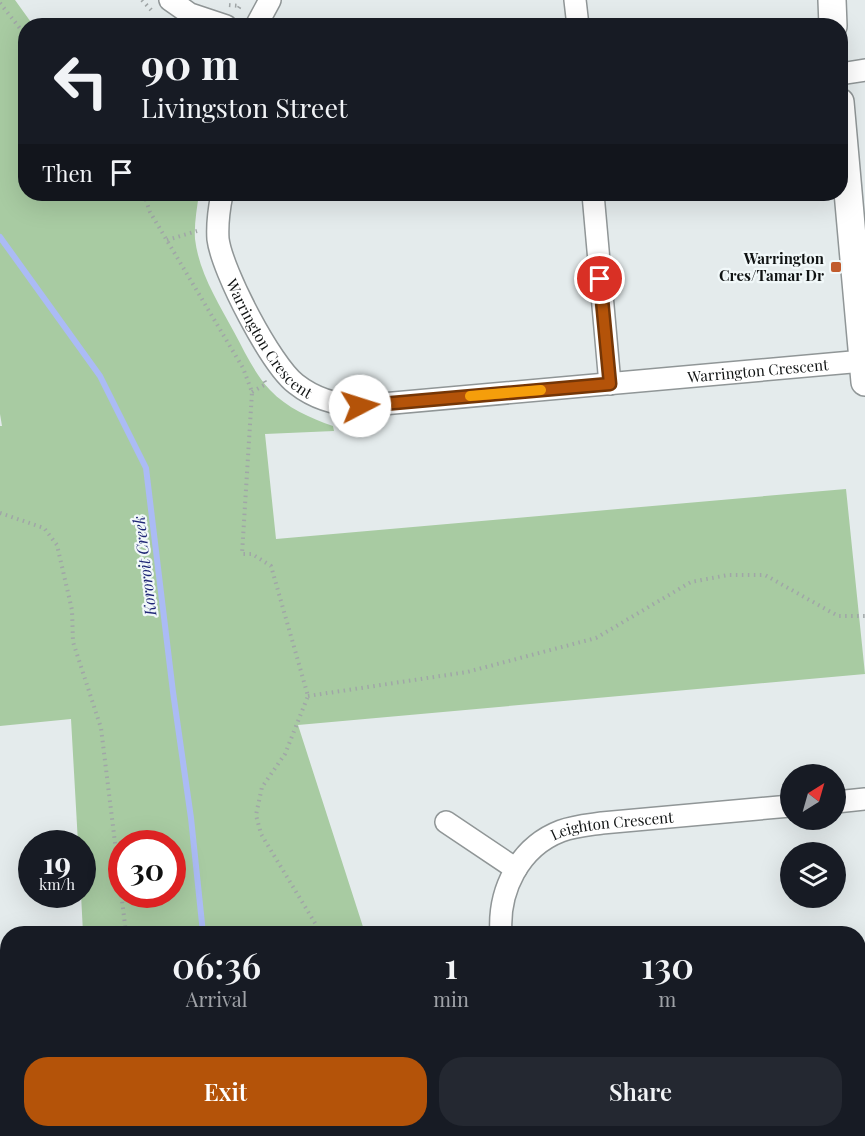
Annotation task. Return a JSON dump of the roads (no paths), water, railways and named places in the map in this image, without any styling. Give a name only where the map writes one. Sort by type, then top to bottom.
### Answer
[{"type":"street","points":[[170,0],[190,14],[202,18]]},
{"type":"street","points":[[260,18],[270,0]]},
{"type":"street","points":[[575,0],[577,18]]},
{"type":"street","points":[[832,0],[833,18]]},
{"type":"street","points":[[848,58],[865,57]]},
{"type":"street","points":[[848,73],[865,70]]},
{"type":"street","points":[[848,192],[864,372]]},
{"type":"street","name":"Warrington Crescent","points":[[221,201],[218,241],[227,271],[277,364],[296,384],[327,402],[360,406],[610,384],[864,372]]},
{"type":"street","points":[[594,201],[610,384]]},
{"type":"street","points":[[846,801],[865,799]]},
{"type":"street","name":"Leighton Crescent","points":[[501,926],[503,897],[516,868],[542,842],[559,832],[578,826],[780,807]]},
{"type":"street","points":[[446,822],[516,868]]},
{"type":"waterway","name":"Kororoit Creek","points":[[0,237],[100,376],[146,468],[191,818],[202,926]]},
{"type":"place","name":"Warrington Cres/Tamar Dr","points":[[836,267]]}]
